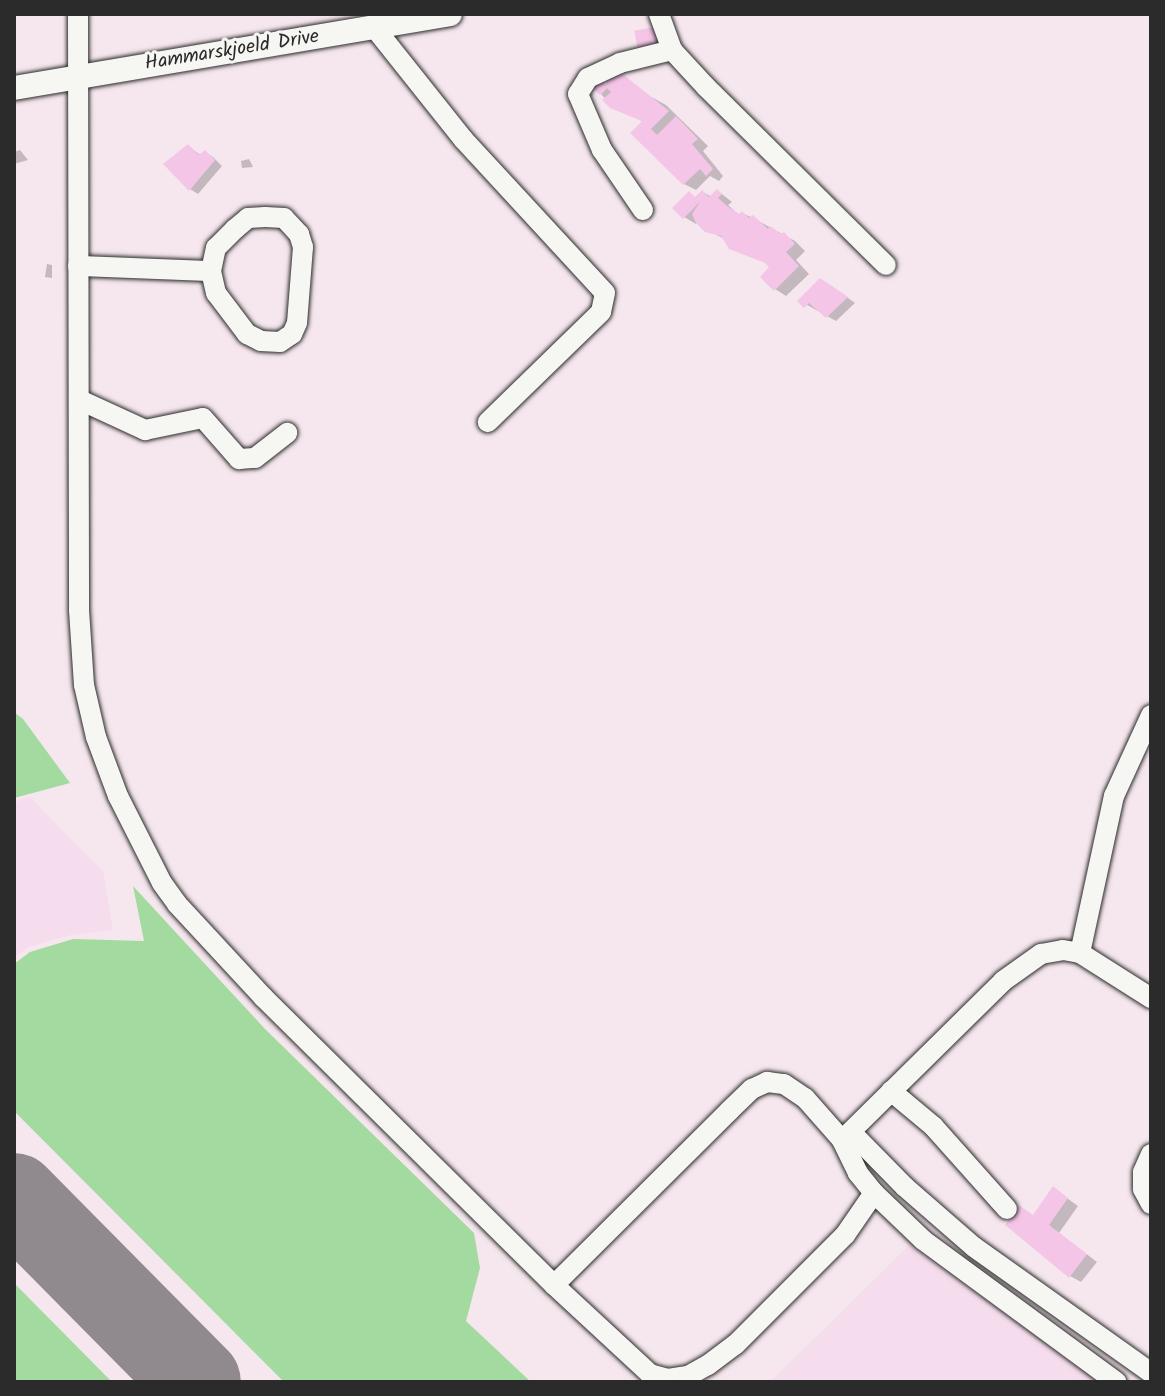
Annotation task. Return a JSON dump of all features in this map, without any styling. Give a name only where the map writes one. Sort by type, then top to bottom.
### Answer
[{"type":"main road","name":"Hammarskjoeld Drive","points":[[14,88],[450,14]]},
{"type":"street","points":[[78,14],[79,610],[84,685],[96,737],[142,848],[177,904],[263,997],[554,1285],[650,1374],[668,1379],[688,1376],[735,1345],[845,1235],[874,1193]]},
{"type":"street","points":[[659,14],[672,50],[886,265]]},
{"type":"street","points":[[374,27],[463,139],[605,293],[601,312],[488,422]]},
{"type":"street","points":[[643,210],[602,150],[578,94],[588,78],[620,63],[672,50]]},
{"type":"street","points":[[248,218],[284,218],[299,234],[303,247],[297,323],[292,334],[280,342],[261,341],[247,334],[216,293],[211,271],[216,248],[248,218]]},
{"type":"street","points":[[78,266],[211,271]]},
{"type":"street","points":[[80,400],[145,430],[203,418],[239,459],[255,458],[287,433]]},
{"type":"street","points":[[1080,953],[1114,796],[1151,715]]},
{"type":"street","points":[[846,1136],[1022,966],[1041,954],[1063,950],[1080,953],[1151,998]]},
{"type":"street","points":[[554,1285],[752,1089],[767,1082],[784,1084],[805,1098],[944,1220],[1011,1274],[1151,1373]]},
{"type":"street","points":[[891,1091],[933,1126],[1007,1209]]},
{"type":"street","points":[[846,1136],[858,1173],[874,1193],[923,1240],[1116,1382]]},
{"type":"street","points":[[1151,1154],[1143,1172],[1143,1189],[1151,1204]]},
{"type":"street","points":[[923,1240],[944,1220]]},
{"type":"shaded area","points":[[30,797],[103,871],[113,930],[71,935],[28,947],[14,958],[14,802]]},
{"type":"shaded area","points":[[909,1245],[1102,1382],[770,1382]]},
{"type":"green space","points":[[14,712],[23,719],[70,783],[14,798]]},
{"type":"green space","points":[[133,886],[265,1029],[474,1233],[480,1268],[466,1321],[531,1382],[284,1382],[14,1111],[14,964],[30,952],[73,939],[144,941]]},
{"type":"green space","points":[[14,1283],[112,1382],[14,1382]]},
{"type":"building","points":[[655,27],[658,44],[637,47],[634,31]]},
{"type":"building","points":[[619,71],[669,111],[651,129],[657,135],[676,116],[698,139],[692,144],[713,169],[706,176],[700,169],[683,185],[630,133],[642,121],[610,108],[602,100],[611,92],[607,88],[600,95],[593,88],[601,80],[605,84]]},
{"type":"building","points":[[188,144],[199,155],[205,150],[215,160],[189,191],[163,164]]},
{"type":"building","points":[[717,189],[722,194],[718,198],[727,206],[739,214],[742,211],[749,218],[753,215],[768,229],[770,226],[781,234],[784,232],[795,244],[786,252],[799,266],[774,291],[760,277],[769,267],[765,263],[729,249],[721,236],[705,232],[696,223],[692,214],[700,202],[683,219],[672,208],[689,191],[695,197],[702,190],[709,197]]},
{"type":"building","points":[[820,278],[848,297],[826,318],[809,303],[804,308],[797,301]]},
{"type":"building","points":[[1053,1186],[1068,1198],[1049,1225],[1087,1254],[1069,1278],[1005,1225],[1019,1205],[1033,1215]]},
{"type":"runway","points":[[14,1197],[197,1382]]}]
